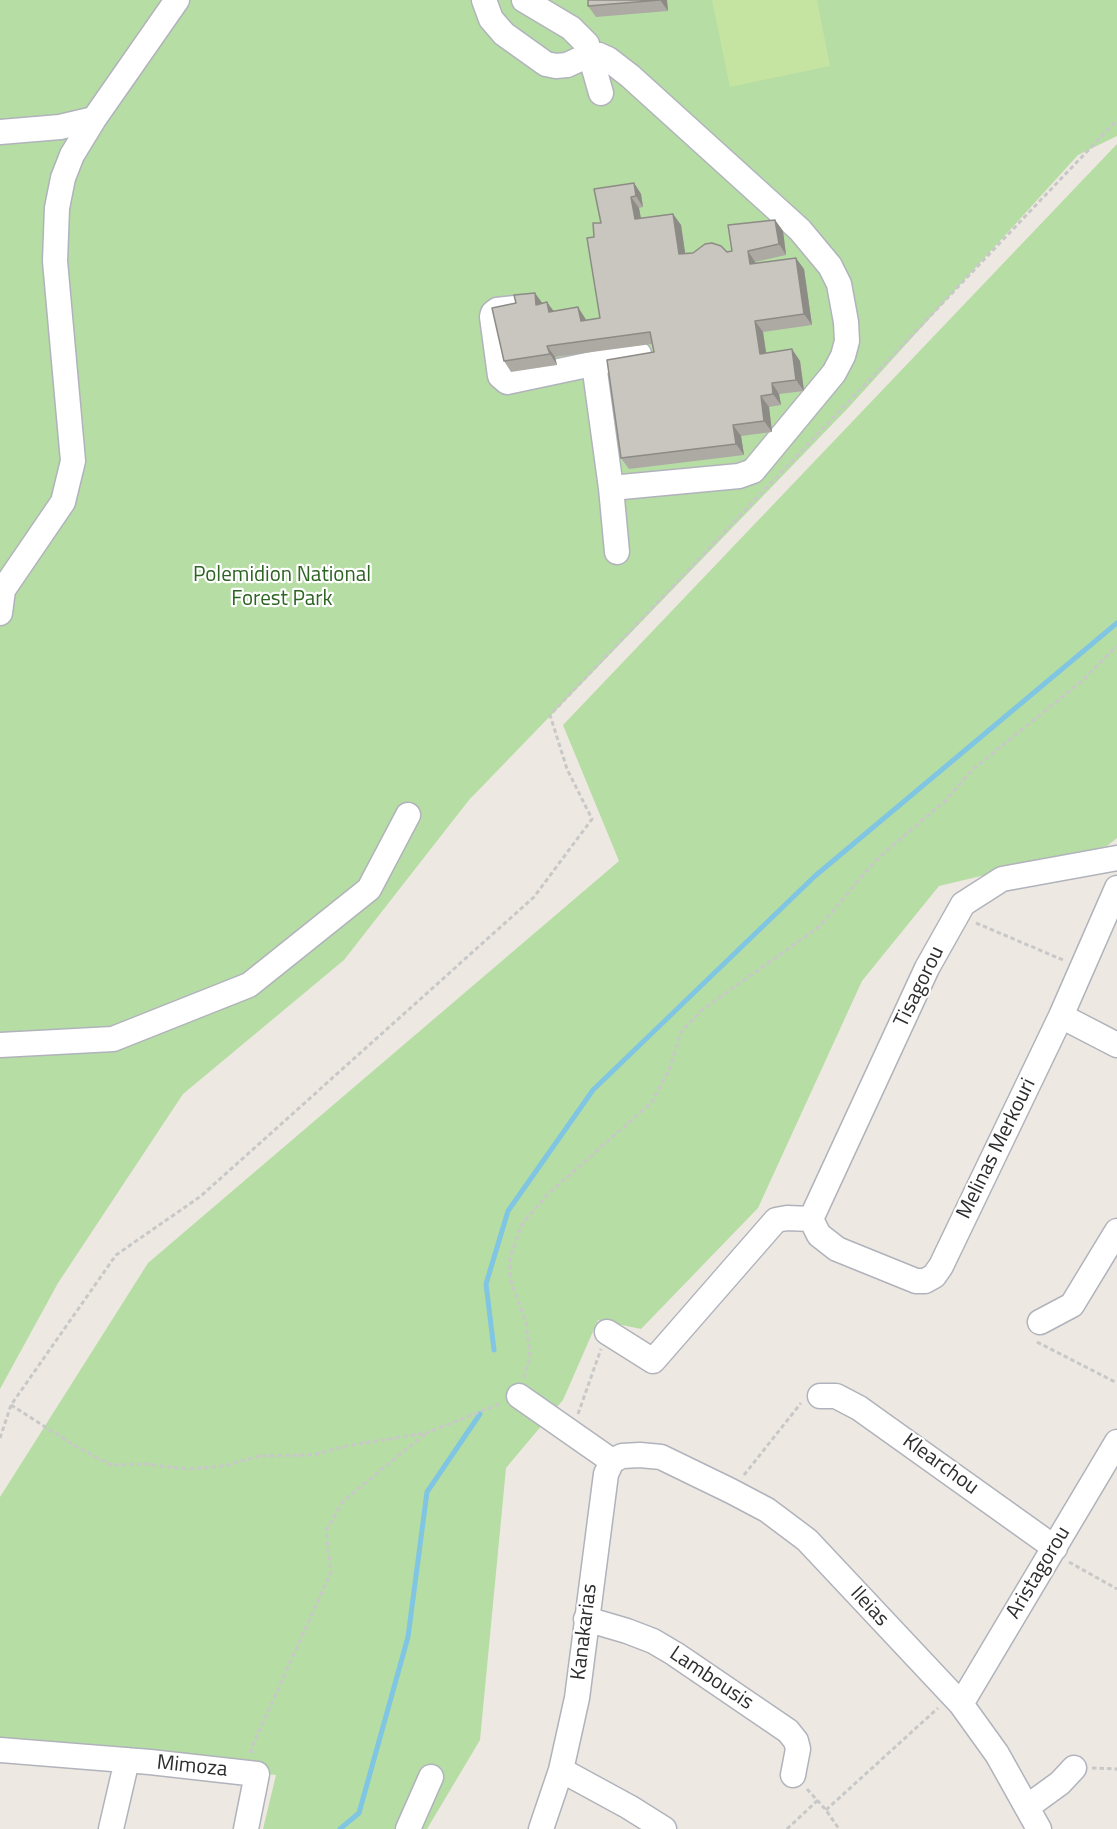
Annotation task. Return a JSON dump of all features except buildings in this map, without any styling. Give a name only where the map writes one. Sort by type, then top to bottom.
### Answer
[{"type":"street","points":[[0,613],[3,590],[63,502],[73,461],[55,261],[57,208],[63,178],[72,155],[94,119],[177,0]]},
{"type":"street","points":[[484,0],[491,19],[497,27],[546,64],[567,65],[591,54],[608,59],[630,76],[810,240],[830,266],[839,284],[846,322],[847,341],[843,356],[834,373],[753,471],[739,476],[611,488]]},
{"type":"street","points":[[521,46],[533,6],[579,34],[587,44],[601,93]]},
{"type":"street","points":[[0,132],[60,127],[94,119]]},
{"type":"street","points":[[515,308],[497,310],[492,317],[500,376],[507,382],[639,354]]},
{"type":"street","points":[[594,364],[611,488],[617,552]]},
{"type":"street","points":[[0,1045],[113,1039],[249,985],[369,889],[408,815]]},
{"type":"street","name":"Tisagorou","points":[[811,1219],[927,968],[963,904],[1002,879],[1117,858]]},
{"type":"street","name":"Melinas Merkouri","points":[[811,1219],[819,1235],[837,1249],[916,1281],[925,1281],[934,1276],[941,1266],[1061,1016],[1117,888]]},
{"type":"street","points":[[1061,1016],[1117,1045]]},
{"type":"street","points":[[607,1332],[652,1360],[776,1220],[811,1219]]},
{"type":"street","points":[[1040,1322],[1072,1305],[1117,1231]]},
{"type":"street","points":[[519,1395],[612,1461]]},
{"type":"street","name":"Klearchou","points":[[820,1396],[836,1396],[859,1408],[1054,1550]]},
{"type":"street","name":"Aristagorou","points":[[956,1699],[1054,1550],[1117,1442]]},
{"type":"street","name":"Ileias","points":[[612,1461],[622,1456],[662,1457],[767,1510],[807,1540],[956,1699],[997,1754],[1039,1829]]},
{"type":"street","name":"Kanakarias","points":[[541,1829],[561,1770],[577,1698],[606,1474],[612,1461]]},
{"type":"street","name":"Lambousis","points":[[586,1619],[653,1641],[788,1731],[796,1740],[798,1749],[793,1775]]},
{"type":"street","name":"Mimoza","points":[[0,1750],[257,1774]]},
{"type":"street","points":[[111,1829],[127,1761]]},
{"type":"street","points":[[1027,1807],[1060,1783],[1074,1768]]},
{"type":"street","points":[[561,1770],[664,1829]]},
{"type":"street","points":[[246,1829],[257,1774]]},
{"type":"street","points":[[408,1829],[431,1777]]},
{"type":"path","points":[[0,1438],[11,1405],[116,1255],[201,1196],[534,897],[592,819],[567,770],[550,715],[1117,120]]},
{"type":"path","points":[[11,1405],[75,1446],[111,1465],[145,1464],[188,1469],[224,1466],[259,1456],[313,1455],[346,1446],[426,1433],[519,1395],[530,1355],[526,1322],[510,1278],[510,1257],[522,1224],[547,1195],[652,1102],[669,1070],[681,1032],[702,1010],[820,926],[876,861],[946,800],[972,770],[1083,680],[1117,646]]},
{"type":"path","points":[[957,915],[1083,969]]},
{"type":"path","points":[[1040,1322],[1031,1339],[1117,1383]]},
{"type":"path","points":[[577,1414],[607,1332]]},
{"type":"path","points":[[731,1491],[799,1404],[820,1396]]},
{"type":"path","points":[[257,1774],[251,1749],[331,1572],[326,1531],[343,1501],[426,1433]]},
{"type":"path","points":[[1054,1550],[1117,1589]]},
{"type":"path","points":[[826,1810],[956,1699]]},
{"type":"path","points":[[1074,1768],[1117,1769]]},
{"type":"path","points":[[793,1775],[818,1800],[839,1829]]},
{"type":"path","points":[[787,1829],[818,1800]]},
{"type":"green space","name":"Polemidion National Forest Park","points":[[0,0],[1117,0],[1117,136],[1078,155],[849,407],[469,800],[344,960],[183,1094],[58,1283],[0,1389]]},
{"type":"green space","points":[[712,0],[817,0],[830,66],[730,87]]},
{"type":"green space","points":[[1117,144],[1117,838],[1107,846],[939,886],[862,981],[758,1208],[641,1329],[598,1320],[563,1400],[506,1468],[480,1740],[427,1829],[263,1829],[276,1775],[0,1746],[0,1497],[148,1263],[619,861],[563,725]]},
{"type":"waterway","points":[[494,1350],[486,1284],[508,1211],[593,1090],[815,876],[1117,623]]},
{"type":"waterway","points":[[340,1829],[359,1813],[408,1637],[427,1492],[480,1414]]}]
